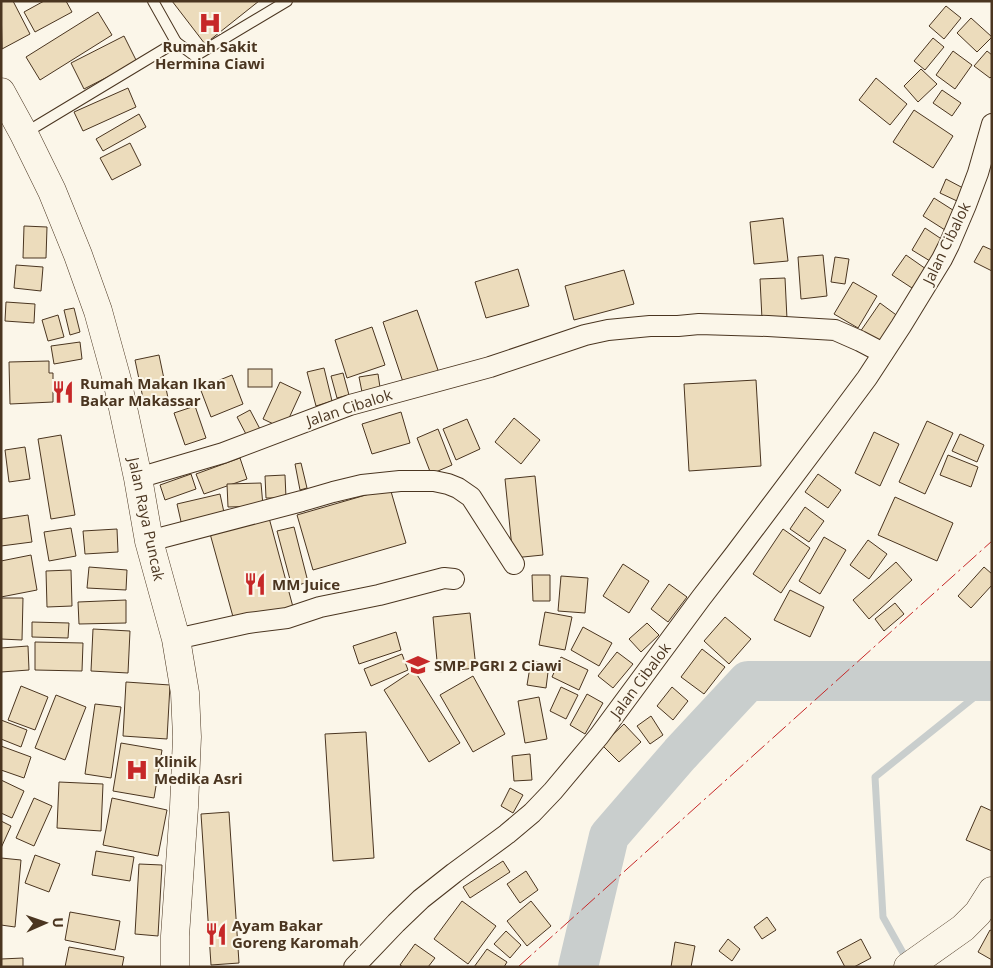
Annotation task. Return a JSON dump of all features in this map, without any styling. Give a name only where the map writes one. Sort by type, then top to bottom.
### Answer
[{"type":"main road","name":"Jalan Raya Puncak","points":[[1,92],[12,110],[52,191],[98,311],[117,380],[149,541],[176,639],[185,693],[187,737],[175,936],[175,967]]},
{"type":"main road","points":[[908,967],[963,928],[981,908],[992,891]]},
{"type":"street","name":"Jalan Cibalok","points":[[354,967],[421,899],[508,834],[532,813],[599,736],[838,416],[915,304],[949,245],[978,173],[992,124]]},
{"type":"street","name":"Jalan Cibalok","points":[[138,478],[223,452],[350,405],[490,367],[585,335],[608,330],[699,324],[835,330],[883,353]]},
{"type":"street","points":[[149,541],[362,485],[400,481],[434,481],[458,488],[471,496],[514,564]]},
{"type":"street","points":[[176,639],[248,623],[287,618],[320,608],[444,578],[454,578]]},
{"type":"lane","points":[[153,1],[176,42],[195,56],[287,1]]},
{"type":"lane","points":[[24,134],[176,42]]},
{"type":"building","points":[[1,1],[13,1],[30,34],[2,49]]},
{"type":"building","points":[[44,1],[66,1],[72,12],[35,32],[24,12]]},
{"type":"building","name":"Rumah Sakit Hermina Ciawi","points":[[172,1],[259,1],[205,44]]},
{"type":"building","points":[[946,6],[961,18],[944,39],[929,26]]},
{"type":"building","points":[[98,12],[112,35],[40,80],[26,57]]},
{"type":"building","points":[[971,18],[992,37],[977,52],[957,33]]},
{"type":"building","points":[[124,36],[137,62],[84,89],[71,63]]},
{"type":"building","points":[[933,38],[944,47],[925,70],[914,61]]},
{"type":"building","points":[[953,51],[972,65],[955,89],[936,75]]},
{"type":"building","points":[[987,51],[992,55],[992,76],[990,78],[974,66]]},
{"type":"building","points":[[921,69],[937,84],[918,102],[904,86]]},
{"type":"building","points":[[876,78],[907,104],[890,125],[859,100]]},
{"type":"building","points":[[128,88],[136,107],[83,131],[74,112]]},
{"type":"building","points":[[942,90],[961,103],[952,116],[933,103]]},
{"type":"building","points":[[914,110],[953,136],[933,168],[893,142]]},
{"type":"building","points":[[139,114],[146,127],[103,151],[96,139]]},
{"type":"building","points":[[130,143],[141,165],[112,180],[100,158]]},
{"type":"building","points":[[946,179],[963,188],[957,201],[940,193]]},
{"type":"building","points":[[934,198],[956,212],[945,230],[923,216]]},
{"type":"building","points":[[783,218],[788,261],[754,264],[750,222]]},
{"type":"building","points":[[24,226],[47,227],[46,258],[23,258]]},
{"type":"building","points":[[925,228],[943,240],[930,261],[912,250]]},
{"type":"building","points":[[983,246],[992,250],[992,271],[974,262]]},
{"type":"building","points":[[823,255],[827,296],[801,299],[798,257]]},
{"type":"building","points":[[906,255],[926,269],[912,288],[892,275]]},
{"type":"building","points":[[835,257],[849,259],[845,284],[831,282]]},
{"type":"building","points":[[16,265],[43,267],[41,291],[14,288]]},
{"type":"building","points":[[518,269],[529,306],[486,318],[475,282]]},
{"type":"building","points":[[624,270],[634,304],[574,320],[565,286]]},
{"type":"building","points":[[785,278],[787,319],[762,319],[760,279]]},
{"type":"building","points":[[853,282],[877,296],[858,328],[834,314]]},
{"type":"building","points":[[6,302],[35,304],[34,323],[5,321]]},
{"type":"building","points":[[880,303],[899,317],[879,346],[860,332]]},
{"type":"building","points":[[74,308],[80,332],[70,335],[64,310]]},
{"type":"building","points":[[417,310],[439,373],[404,385],[383,322]]},
{"type":"building","points":[[58,315],[64,337],[48,341],[42,320]]},
{"type":"building","points":[[372,327],[385,365],[347,378],[335,340]]},
{"type":"building","points":[[80,342],[82,359],[54,364],[51,346]]},
{"type":"building","points":[[159,355],[168,398],[144,403],[135,360]]},
{"type":"building","points":[[49,361],[49,373],[53,373],[53,402],[10,404],[9,362]]},
{"type":"building","points":[[324,368],[332,401],[316,406],[307,372]]},
{"type":"building","points":[[248,369],[272,369],[272,387],[248,387]]},
{"type":"building","points":[[343,373],[349,395],[337,398],[331,376]]},
{"type":"building","points":[[378,374],[381,394],[363,397],[359,377]]},
{"type":"building","points":[[232,375],[243,404],[211,417],[200,388]]},
{"type":"building","points":[[756,380],[761,466],[689,471],[684,384]]},
{"type":"building","points":[[280,382],[301,392],[284,429],[263,419]]},
{"type":"building","points":[[195,406],[206,438],[185,445],[174,413]]},
{"type":"building","points":[[250,410],[260,429],[247,436],[237,417]]},
{"type":"building","points":[[401,412],[410,443],[372,454],[362,424]]},
{"type":"building","points":[[514,418],[540,440],[521,464],[495,442]]},
{"type":"building","points":[[467,419],[480,449],[456,460],[443,429]]},
{"type":"building","points":[[927,421],[953,433],[925,494],[899,482]]},
{"type":"building","points":[[438,429],[452,465],[431,474],[417,438]]},
{"type":"building","points":[[874,432],[899,444],[880,486],[855,473]]},
{"type":"building","points":[[960,434],[984,445],[977,462],[952,451]]},
{"type":"building","points":[[61,435],[75,515],[51,519],[38,439]]},
{"type":"building","points":[[25,447],[30,479],[9,482],[5,450]]},
{"type":"building","points":[[948,455],[978,467],[971,487],[940,475]]},
{"type":"building","points":[[240,458],[247,479],[204,494],[196,474]]},
{"type":"building","points":[[301,463],[307,488],[300,490],[295,464]]},
{"type":"building","points":[[191,474],[196,489],[165,500],[160,485]]},
{"type":"building","points":[[818,474],[841,490],[828,508],[805,492]]},
{"type":"building","points":[[285,475],[286,498],[266,498],[265,476]]},
{"type":"building","points":[[535,476],[543,555],[513,558],[505,479]]},
{"type":"building","points":[[261,483],[263,506],[228,507],[227,484]]},
{"type":"building","points":[[390,488],[406,543],[313,570],[297,515]]},
{"type":"building","points":[[220,494],[225,517],[182,526],[177,504]]},
{"type":"building","points":[[895,497],[953,523],[937,561],[878,535]]},
{"type":"building","points":[[805,507],[824,521],[809,542],[790,529]]},
{"type":"building","points":[[268,514],[293,607],[235,624],[209,530]]},
{"type":"building","points":[[28,515],[32,542],[1,546],[1,519]]},
{"type":"building","points":[[294,527],[308,582],[292,587],[277,531]]},
{"type":"building","points":[[71,528],[76,556],[49,561],[44,532]]},
{"type":"building","points":[[117,529],[118,552],[85,554],[83,531]]},
{"type":"building","points":[[783,529],[810,548],[781,593],[753,574]]},
{"type":"building","points":[[824,537],[846,550],[820,594],[799,581]]},
{"type":"building","points":[[868,540],[887,554],[869,579],[850,565]]},
{"type":"building","points":[[31,555],[37,590],[1,597],[1,561]]},
{"type":"building","points":[[896,562],[912,580],[869,619],[853,600]]},
{"type":"building","points":[[623,564],[649,581],[629,613],[603,596]]},
{"type":"building","points":[[89,567],[127,570],[126,590],[87,588]]},
{"type":"building","points":[[984,567],[992,574],[992,585],[971,608],[958,596]]},
{"type":"building","points":[[71,570],[72,606],[47,607],[46,571]]},
{"type":"building","points":[[532,575],[550,575],[550,601],[533,601]]},
{"type":"building","points":[[561,576],[588,578],[585,613],[558,611]]},
{"type":"building","points":[[669,584],[687,597],[668,622],[651,609]]},
{"type":"building","points":[[790,590],[824,607],[810,637],[774,620]]},
{"type":"building","points":[[1,598],[23,598],[22,640],[1,639]]},
{"type":"building","points":[[126,600],[126,623],[79,624],[78,602]]},
{"type":"building","points":[[895,603],[904,614],[884,631],[875,619]]},
{"type":"building","points":[[545,612],[572,617],[565,650],[539,645]]},
{"type":"building","points":[[470,613],[476,668],[438,672],[433,617]]},
{"type":"building","points":[[725,617],[751,639],[729,664],[704,641]]},
{"type":"building","points":[[32,622],[69,623],[68,638],[32,637]]},
{"type":"building","points":[[647,623],[659,635],[641,652],[629,639]]},
{"type":"building","points":[[583,627],[612,643],[599,666],[571,650]]},
{"type":"building","points":[[93,629],[130,631],[128,673],[91,671]]},
{"type":"building","points":[[396,632],[401,650],[359,664],[353,646]]},
{"type":"building","points":[[35,642],[83,643],[82,671],[35,670]]},
{"type":"building","points":[[28,646],[29,670],[1,672],[1,648]]},
{"type":"building","points":[[702,649],[725,667],[704,694],[681,677]]},
{"type":"building","points":[[617,652],[633,664],[613,688],[598,676]]},
{"type":"building","points":[[402,654],[408,670],[371,686],[364,669]]},
{"type":"building","points":[[561,657],[588,670],[579,690],[552,677]]},
{"type":"building","points":[[531,661],[549,664],[546,688],[527,685]]},
{"type":"building","points":[[414,670],[460,743],[429,762],[384,690]]},
{"type":"building","points":[[473,676],[505,734],[473,752],[440,695]]},
{"type":"building","points":[[126,682],[170,685],[167,739],[123,736]]},
{"type":"building","points":[[21,686],[48,697],[35,730],[8,720]]},
{"type":"building","points":[[561,687],[578,695],[566,719],[550,711]]},
{"type":"building","points":[[672,687],[688,701],[673,720],[657,706]]},
{"type":"building","points":[[587,694],[603,703],[585,734],[570,725]]},
{"type":"building","points":[[56,695],[86,707],[65,760],[35,748]]},
{"type":"building","points":[[539,697],[547,739],[525,743],[518,701]]},
{"type":"building","points":[[95,704],[121,707],[111,778],[85,774]]},
{"type":"building","points":[[651,716],[663,735],[650,744],[637,726]]},
{"type":"building","points":[[1,720],[27,730],[21,747],[1,739]]},
{"type":"building","points":[[624,724],[641,742],[619,762],[602,745]]},
{"type":"building","points":[[366,732],[374,858],[333,861],[325,734]]},
{"type":"building","name":"Klinik Medika Asri","points":[[121,743],[162,750],[154,798],[113,791]]},
{"type":"building","points":[[1,746],[31,757],[24,778],[1,770]]},
{"type":"building","points":[[530,754],[532,780],[514,781],[512,756]]},
{"type":"building","points":[[1,780],[24,791],[12,818],[1,813]]},
{"type":"building","points":[[59,782],[103,784],[101,831],[57,828]]},
{"type":"building","points":[[510,788],[523,795],[513,813],[501,806]]},
{"type":"building","points":[[34,798],[52,806],[34,846],[16,838]]},
{"type":"building","points":[[112,798],[167,810],[158,856],[103,845]]},
{"type":"building","points":[[981,806],[992,811],[992,851],[966,840]]},
{"type":"building","points":[[229,812],[239,963],[211,965],[201,814]]},
{"type":"building","points":[[1,821],[11,826],[1,848]]},
{"type":"building","points":[[96,851],[134,857],[130,881],[92,875]]},
{"type":"building","points":[[35,855],[60,864],[49,892],[25,883]]},
{"type":"building","points":[[1,858],[21,860],[15,927],[1,925]]},
{"type":"building","points":[[503,861],[510,872],[470,898],[463,887]]},
{"type":"building","points":[[139,864],[162,865],[158,936],[135,934]]},
{"type":"building","points":[[526,871],[538,890],[520,903],[507,884]]},
{"type":"building","points":[[462,901],[496,926],[468,964],[434,939]]},
{"type":"building","points":[[531,901],[551,926],[527,946],[507,921]]},
{"type":"building","points":[[70,912],[120,921],[115,950],[65,940]]},
{"type":"building","points":[[767,917],[776,930],[762,939],[754,927]]},
{"type":"building","points":[[990,930],[992,931],[992,960],[978,952]]},
{"type":"building","points":[[506,931],[521,945],[510,958],[494,944]]},
{"type":"building","points":[[728,939],[740,949],[732,961],[719,951]]},
{"type":"building","points":[[861,939],[871,958],[854,967],[845,967],[837,952]]},
{"type":"building","points":[[675,942],[695,946],[691,967],[671,967]]},
{"type":"building","points":[[415,944],[435,958],[428,967],[403,967],[400,965]]},
{"type":"building","points":[[69,947],[124,957],[122,967],[65,967]]},
{"type":"building","points":[[487,949],[507,962],[504,967],[474,967]]},
{"type":"building","points":[[23,958],[23,967],[1,967],[1,959]]},
{"type":"waterway","points":[[578,967],[609,836],[680,754],[748,681],[992,681]]},
{"type":"waterway","points":[[907,960],[883,917],[875,777],[992,683]]},
{"type":"power","points":[[518,967],[992,541]]},
{"type":"place","name":"Rumah Sakit Hermina Ciawi","points":[[210,23]]},
{"type":"place","name":"Rumah Makan Ikan Bakar Makassar","points":[[63,392]]},
{"type":"place","name":"MM Juice","points":[[255,584]]},
{"type":"place","name":"SMP PGRI 2 Ciawi","points":[[418,665]]},
{"type":"place","name":"Klinik Medika Asri","points":[[137,770]]},
{"type":"place","name":"Ayam Bakar Goreng Karomah","points":[[216,934]]}]
